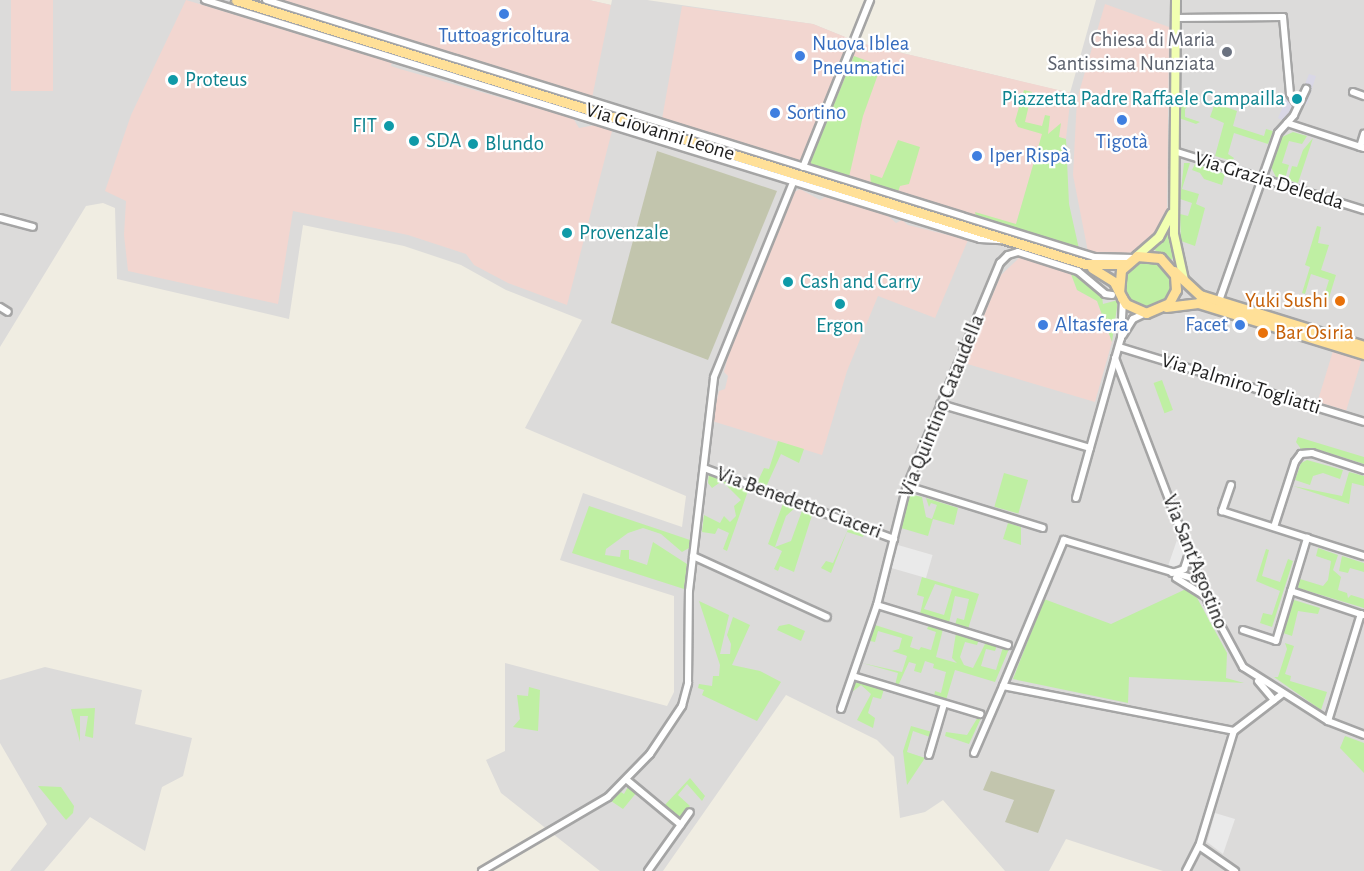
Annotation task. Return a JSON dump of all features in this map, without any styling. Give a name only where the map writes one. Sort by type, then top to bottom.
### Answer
[{"type":"main road","name":"Via Giovanni Leone","points":[[236,0],[1085,264]]},
{"type":"main road","points":[[1163,308],[1173,297],[1178,275],[1174,199],[1176,0]]},
{"type":"main road","points":[[1118,295],[1119,277],[1126,264],[1166,228],[1174,199]]},
{"type":"main road","points":[[1136,257],[1152,255],[1219,301],[1364,346]]},
{"type":"main road","points":[[1085,264],[1126,264]]},
{"type":"main road","points":[[1085,264],[1107,275],[1118,295],[1132,308],[1146,313],[1198,303],[1364,354]]},
{"type":"street","points":[[205,0],[980,239],[1009,240]]},
{"type":"street","points":[[266,0],[1094,257],[1136,257]]},
{"type":"street","points":[[803,167],[870,0]]},
{"type":"street","points":[[1176,18],[1283,17],[1290,94],[1298,105]]},
{"type":"street","points":[[1219,301],[1278,133],[1287,123],[1306,89]]},
{"type":"street","points":[[1353,92],[1364,96]]},
{"type":"street","points":[[1287,123],[1362,148],[1364,134]]},
{"type":"street","name":"Via Grazia Deledda","points":[[1174,151],[1364,210]]},
{"type":"street","points":[[482,871],[608,797],[650,754],[686,695],[693,556],[714,377],[793,182]]},
{"type":"street","points":[[0,218],[33,226]]},
{"type":"street","name":"Via Quintino Cataudella","points":[[841,709],[877,604],[907,486],[1000,263],[1018,252],[1078,271],[1105,294],[1118,295]]},
{"type":"street","points":[[1076,498],[1121,338],[1118,295]]},
{"type":"street","points":[[0,307],[8,312]]},
{"type":"street","points":[[1121,338],[1134,319],[1146,313]]},
{"type":"street","name":"Via Palmiro Togliatti","points":[[1119,347],[1364,422]]},
{"type":"street","name":"Via Sant'Agostino","points":[[1115,358],[1205,596],[1243,667],[1282,694],[1328,721],[1364,735]]},
{"type":"street","points":[[940,404],[1090,448]]},
{"type":"street","points":[[1274,527],[1295,462],[1301,454],[1312,453],[1364,470]]},
{"type":"street","name":"Via Benedetto Ciaceri","points":[[704,468],[894,539]]},
{"type":"street","points":[[1231,485],[1222,511],[1364,556]]},
{"type":"street","points":[[907,486],[1043,528]]},
{"type":"street","points":[[1243,630],[1276,641],[1307,538]]},
{"type":"street","points":[[974,753],[1064,540],[1072,540],[1168,573],[1199,580]]},
{"type":"street","points":[[1168,573],[1184,569],[1188,551]]},
{"type":"street","points":[[693,556],[827,618]]},
{"type":"street","points":[[1168,573],[1205,596]]},
{"type":"street","points":[[1291,591],[1362,614],[1328,721]]},
{"type":"street","points":[[877,604],[1008,645]]},
{"type":"street","points":[[853,676],[980,714]]},
{"type":"street","points":[[1254,676],[1274,700]]},
{"type":"street","points":[[1003,686],[1234,731]]},
{"type":"street","points":[[1186,871],[1199,846],[1234,731],[1282,694]]},
{"type":"street","points":[[929,754],[944,704]]},
{"type":"street","points":[[627,780],[681,825]]},
{"type":"street","points":[[648,871],[690,812]]},
{"type":"street","points":[[1199,846],[1235,871]]},
{"type":"shaded area","points":[[0,0],[589,0],[611,5],[612,0],[647,0],[813,24],[860,43],[1070,93],[1096,0],[1364,0],[1364,871],[1163,871],[1066,839],[1049,871],[1005,871],[943,800],[925,812],[900,818],[894,757],[877,740],[786,695],[663,871],[600,871],[501,793],[486,760],[505,751],[505,663],[667,706],[674,692],[674,596],[560,560],[583,493],[682,527],[686,496],[525,428],[582,320],[506,290],[461,265],[404,246],[303,225],[289,319],[117,279],[115,208],[103,203],[86,206],[0,347]]},
{"type":"shaded area","points":[[11,0],[53,0],[53,91],[11,91]]},
{"type":"shaded area","points":[[186,0],[392,62],[391,66],[400,69],[573,118],[579,128],[595,125],[612,131],[567,305],[508,283],[474,265],[466,254],[408,235],[293,211],[278,304],[128,271],[124,235],[126,201],[105,191],[131,115]]},
{"type":"shaded area","points":[[280,0],[589,0],[611,5],[592,98]]},
{"type":"shaded area","points":[[1105,4],[1169,27],[1167,215],[1158,232],[1138,250],[1119,256],[1088,252],[1073,175],[1077,99]]},
{"type":"shaded area","points":[[682,6],[813,24],[860,43],[1071,93],[1066,139],[1043,133],[1015,228],[662,119]]},
{"type":"shaded area","name":"Piazzetta Padre Raffaele Campailla","points":[[1309,74],[1316,76],[1307,104],[1302,103],[1293,127],[1278,118],[1287,97],[1293,91],[1301,94]]},
{"type":"shaded area","points":[[657,151],[777,191],[708,360],[611,323]]},
{"type":"shaded area","points":[[800,189],[820,200],[825,197],[886,214],[896,223],[902,220],[908,225],[968,240],[935,318],[878,296],[847,371],[822,455],[712,421],[719,391],[725,389],[728,376],[724,372],[733,336],[794,192]]},
{"type":"shaded area","name":"Altasfera","points":[[1020,257],[1071,274],[1077,290],[1097,301],[1112,342],[1095,402],[964,363],[1001,275]]},
{"type":"shaded area","points":[[1333,351],[1362,360],[1346,410],[1318,402]]},
{"type":"shaded area","points":[[1177,540],[1184,558],[1176,568],[1168,566]]},
{"type":"shaded area","points":[[898,545],[933,555],[926,578],[891,568]]},
{"type":"shaded area","points":[[45,667],[142,690],[135,724],[192,738],[183,776],[162,787],[145,851],[90,817],[44,871],[10,871],[47,824],[0,743],[0,680]]},
{"type":"shaded area","points":[[991,771],[1055,790],[1038,833],[1005,822],[1014,800],[983,790]]},
{"type":"shaded area","points":[[1215,813],[1235,819],[1223,854],[1207,842]]},
{"type":"green space","points":[[854,56],[881,66],[863,116],[849,177],[813,166],[810,161]]},
{"type":"green space","points":[[1024,90],[1032,92],[1025,122],[1042,126],[1045,115],[1050,116],[1048,134],[1061,123],[1059,137],[1066,139],[1069,204],[1079,249],[976,216],[975,212],[1016,224],[1042,134],[1018,127],[1015,121]]},
{"type":"green space","points":[[1185,92],[1199,97],[1185,109],[1185,117],[1200,122],[1196,124],[1179,118],[1180,96]]},
{"type":"green space","points":[[1215,103],[1237,111],[1233,126],[1264,136],[1266,129],[1273,131],[1268,144],[1234,133],[1228,154],[1234,158],[1232,161],[1215,156],[1224,123],[1210,117]]},
{"type":"green space","points":[[1293,132],[1307,136],[1302,144],[1289,141],[1282,163],[1289,165],[1285,179],[1276,177],[1271,167],[1282,137]]},
{"type":"green space","points":[[1313,138],[1298,183],[1288,180],[1292,166],[1297,167],[1303,150]]},
{"type":"green space","points":[[898,140],[920,147],[909,184],[900,186],[898,192],[871,184],[870,174],[882,178]]},
{"type":"green space","points":[[1184,163],[1190,163],[1182,189],[1199,194],[1196,204],[1205,208],[1195,246],[1181,241],[1180,214],[1188,216],[1192,203],[1180,199]]},
{"type":"green space","points":[[1195,164],[1225,174],[1222,185],[1204,179],[1200,173],[1192,170]]},
{"type":"green space","points":[[1317,226],[1321,227],[1318,243],[1329,245],[1321,270],[1336,275],[1328,301],[1323,299],[1329,280],[1311,274],[1305,294],[1302,293],[1310,267],[1305,265]]},
{"type":"green space","points":[[1170,232],[1173,257],[1172,260],[1153,249]]},
{"type":"green space","points":[[1142,260],[1152,260],[1164,267],[1171,279],[1171,289],[1164,301],[1152,308],[1142,308],[1127,297],[1123,289],[1123,279],[1134,264]]},
{"type":"green space","points":[[1071,274],[1084,280],[1102,297],[1103,304],[1118,300],[1112,342],[1097,301],[1077,290]]},
{"type":"green space","points":[[1162,380],[1173,410],[1164,413],[1154,383]]},
{"type":"green space","points":[[1298,437],[1364,457],[1364,464],[1313,448],[1301,449],[1296,442]]},
{"type":"green space","points":[[778,441],[804,449],[799,463],[781,454],[766,487],[757,483],[764,468],[769,469]]},
{"type":"green space","points":[[1307,460],[1343,470],[1340,479],[1323,473],[1313,476],[1310,485],[1295,480],[1301,463]]},
{"type":"green space","points":[[1349,472],[1364,476],[1364,486],[1352,483],[1349,504],[1293,486],[1342,496]]},
{"type":"green space","points":[[709,473],[749,488],[727,551],[723,549],[729,533],[718,528],[715,534],[702,532],[704,515],[720,523],[724,516],[730,522],[736,516],[734,506],[741,500],[722,481],[712,488],[708,483]]},
{"type":"green space","points":[[1004,473],[1028,480],[1018,514],[994,507]]},
{"type":"green space","points":[[909,494],[922,497],[926,517],[932,519],[937,505],[931,503],[929,507],[926,498],[958,508],[954,525],[933,519],[928,536],[901,528]]},
{"type":"green space","points":[[784,501],[797,506],[786,516],[775,547],[791,541],[803,508],[813,512],[794,572],[780,566],[778,571],[774,569],[782,551],[768,544]]},
{"type":"green space","points":[[589,506],[690,540],[689,548],[682,552],[661,534],[643,528],[628,533],[606,549],[605,555],[620,557],[621,550],[629,550],[629,559],[647,565],[653,542],[687,564],[684,589],[572,553]]},
{"type":"green space","points":[[1008,523],[1021,527],[1021,545],[1003,539]]},
{"type":"green space","points":[[850,525],[865,531],[863,537],[847,532],[831,573],[821,568],[826,561],[833,563]]},
{"type":"green space","points":[[1318,548],[1338,555],[1333,570],[1341,577],[1338,590],[1347,593],[1348,598],[1351,595],[1364,599],[1364,608],[1298,588],[1300,579],[1323,586],[1328,580],[1331,561],[1316,556]]},
{"type":"green space","points":[[1266,549],[1269,550],[1262,576],[1280,582],[1288,559],[1293,561],[1272,627],[1260,623],[1263,613],[1272,615],[1280,591],[1256,581]]},
{"type":"green space","points":[[1342,556],[1364,563],[1364,572],[1350,568],[1348,573],[1339,571]]},
{"type":"green space","points":[[922,577],[979,594],[968,629],[955,625],[957,618],[964,620],[969,599],[955,596],[949,623],[920,614],[924,597],[917,595]],"holes":[[[935,584],[952,589],[944,615],[924,609]]]},
{"type":"green space","points":[[1186,589],[1196,596],[1227,653],[1226,678],[1244,683],[1129,677],[1128,703],[1013,679],[1044,599],[1111,624]]},
{"type":"green space","points":[[1294,600],[1320,608],[1318,614],[1298,611],[1292,636],[1283,633]]},
{"type":"green space","points":[[699,601],[729,615],[720,654],[730,654],[731,644],[727,635],[733,617],[750,625],[732,665],[760,671],[781,682],[757,721],[702,695],[704,690],[698,688],[699,684],[712,686],[713,676],[719,676],[720,665]]},
{"type":"green space","points":[[789,624],[805,631],[801,641],[777,630],[779,626]]},
{"type":"green space","points":[[875,625],[913,637],[910,647],[919,650],[921,647],[931,650],[936,632],[927,629],[929,625],[943,629],[936,657],[957,663],[952,658],[956,633],[979,639],[977,645],[965,642],[960,657],[964,665],[973,668],[986,642],[997,645],[995,651],[986,649],[981,666],[996,670],[1003,647],[1009,649],[995,682],[955,670],[946,700],[934,697],[935,691],[941,693],[946,672],[933,668],[934,664],[925,661],[921,673],[914,671],[916,664],[909,662],[898,686],[895,685],[898,673],[862,663],[902,672],[907,656],[892,651],[899,649],[902,638],[878,631],[875,642],[870,641]]},
{"type":"green space","points":[[1285,643],[1294,646],[1285,674],[1291,676],[1290,681],[1327,692],[1321,710],[1274,677],[1278,677],[1287,649]]},
{"type":"green space","points":[[856,681],[884,689],[881,699],[873,697],[868,713],[875,718],[873,728],[857,720],[871,694],[861,685],[852,692]]},
{"type":"green space","points":[[529,687],[540,690],[538,731],[513,727],[520,719],[517,695],[528,696]]},
{"type":"green space","points":[[95,708],[93,738],[85,736],[88,716],[80,716],[80,742],[71,709]]},
{"type":"green space","points":[[978,717],[981,718],[969,744],[945,736],[946,732],[967,735]]},
{"type":"green space","points":[[911,726],[932,732],[930,737],[913,731],[907,752],[925,758],[907,785],[903,751]]},
{"type":"green space","points":[[1345,736],[1364,743],[1364,773],[1340,748]]},
{"type":"green space","points":[[690,778],[705,796],[702,801],[687,784],[678,795],[690,806],[682,816],[676,816],[663,807]]},
{"type":"green space","points":[[629,785],[637,792],[623,809],[611,801],[621,792],[624,794]]},
{"type":"green space","points":[[38,786],[61,787],[74,806],[73,813],[66,820]]},
{"type":"place","name":"Tuttoagricoltura","points":[[504,14]]},
{"type":"place","name":"Chiesa di Maria Santissima Nunziata","points":[[1227,52]]},
{"type":"place","name":"Nuova Iblea Pneumatici","points":[[800,56]]},
{"type":"place","name":"Proteus","points":[[173,80]]},
{"type":"place","name":"Piazzetta Padre Raffaele Campailla","points":[[1297,99]]},
{"type":"place","name":"Sortino","points":[[775,113]]},
{"type":"place","name":"Tigotà","points":[[1122,120]]},
{"type":"place","name":"FIT","points":[[389,126]]},
{"type":"place","name":"SDA","points":[[414,141]]},
{"type":"place","name":"Blundo","points":[[473,144]]},
{"type":"place","name":"Iper Rispà","points":[[977,156]]},
{"type":"place","name":"Provenzale","points":[[567,233]]},
{"type":"place","name":"Cash and Carry","points":[[788,282]]},
{"type":"place","name":"Yuki Sushi","points":[[1340,301]]},
{"type":"place","name":"Ergon","points":[[840,304]]},
{"type":"place","name":"Altasfera","points":[[1043,325]]},
{"type":"place","name":"Facet","points":[[1240,325]]},
{"type":"place","name":"Bar Osiria","points":[[1263,333]]}]
